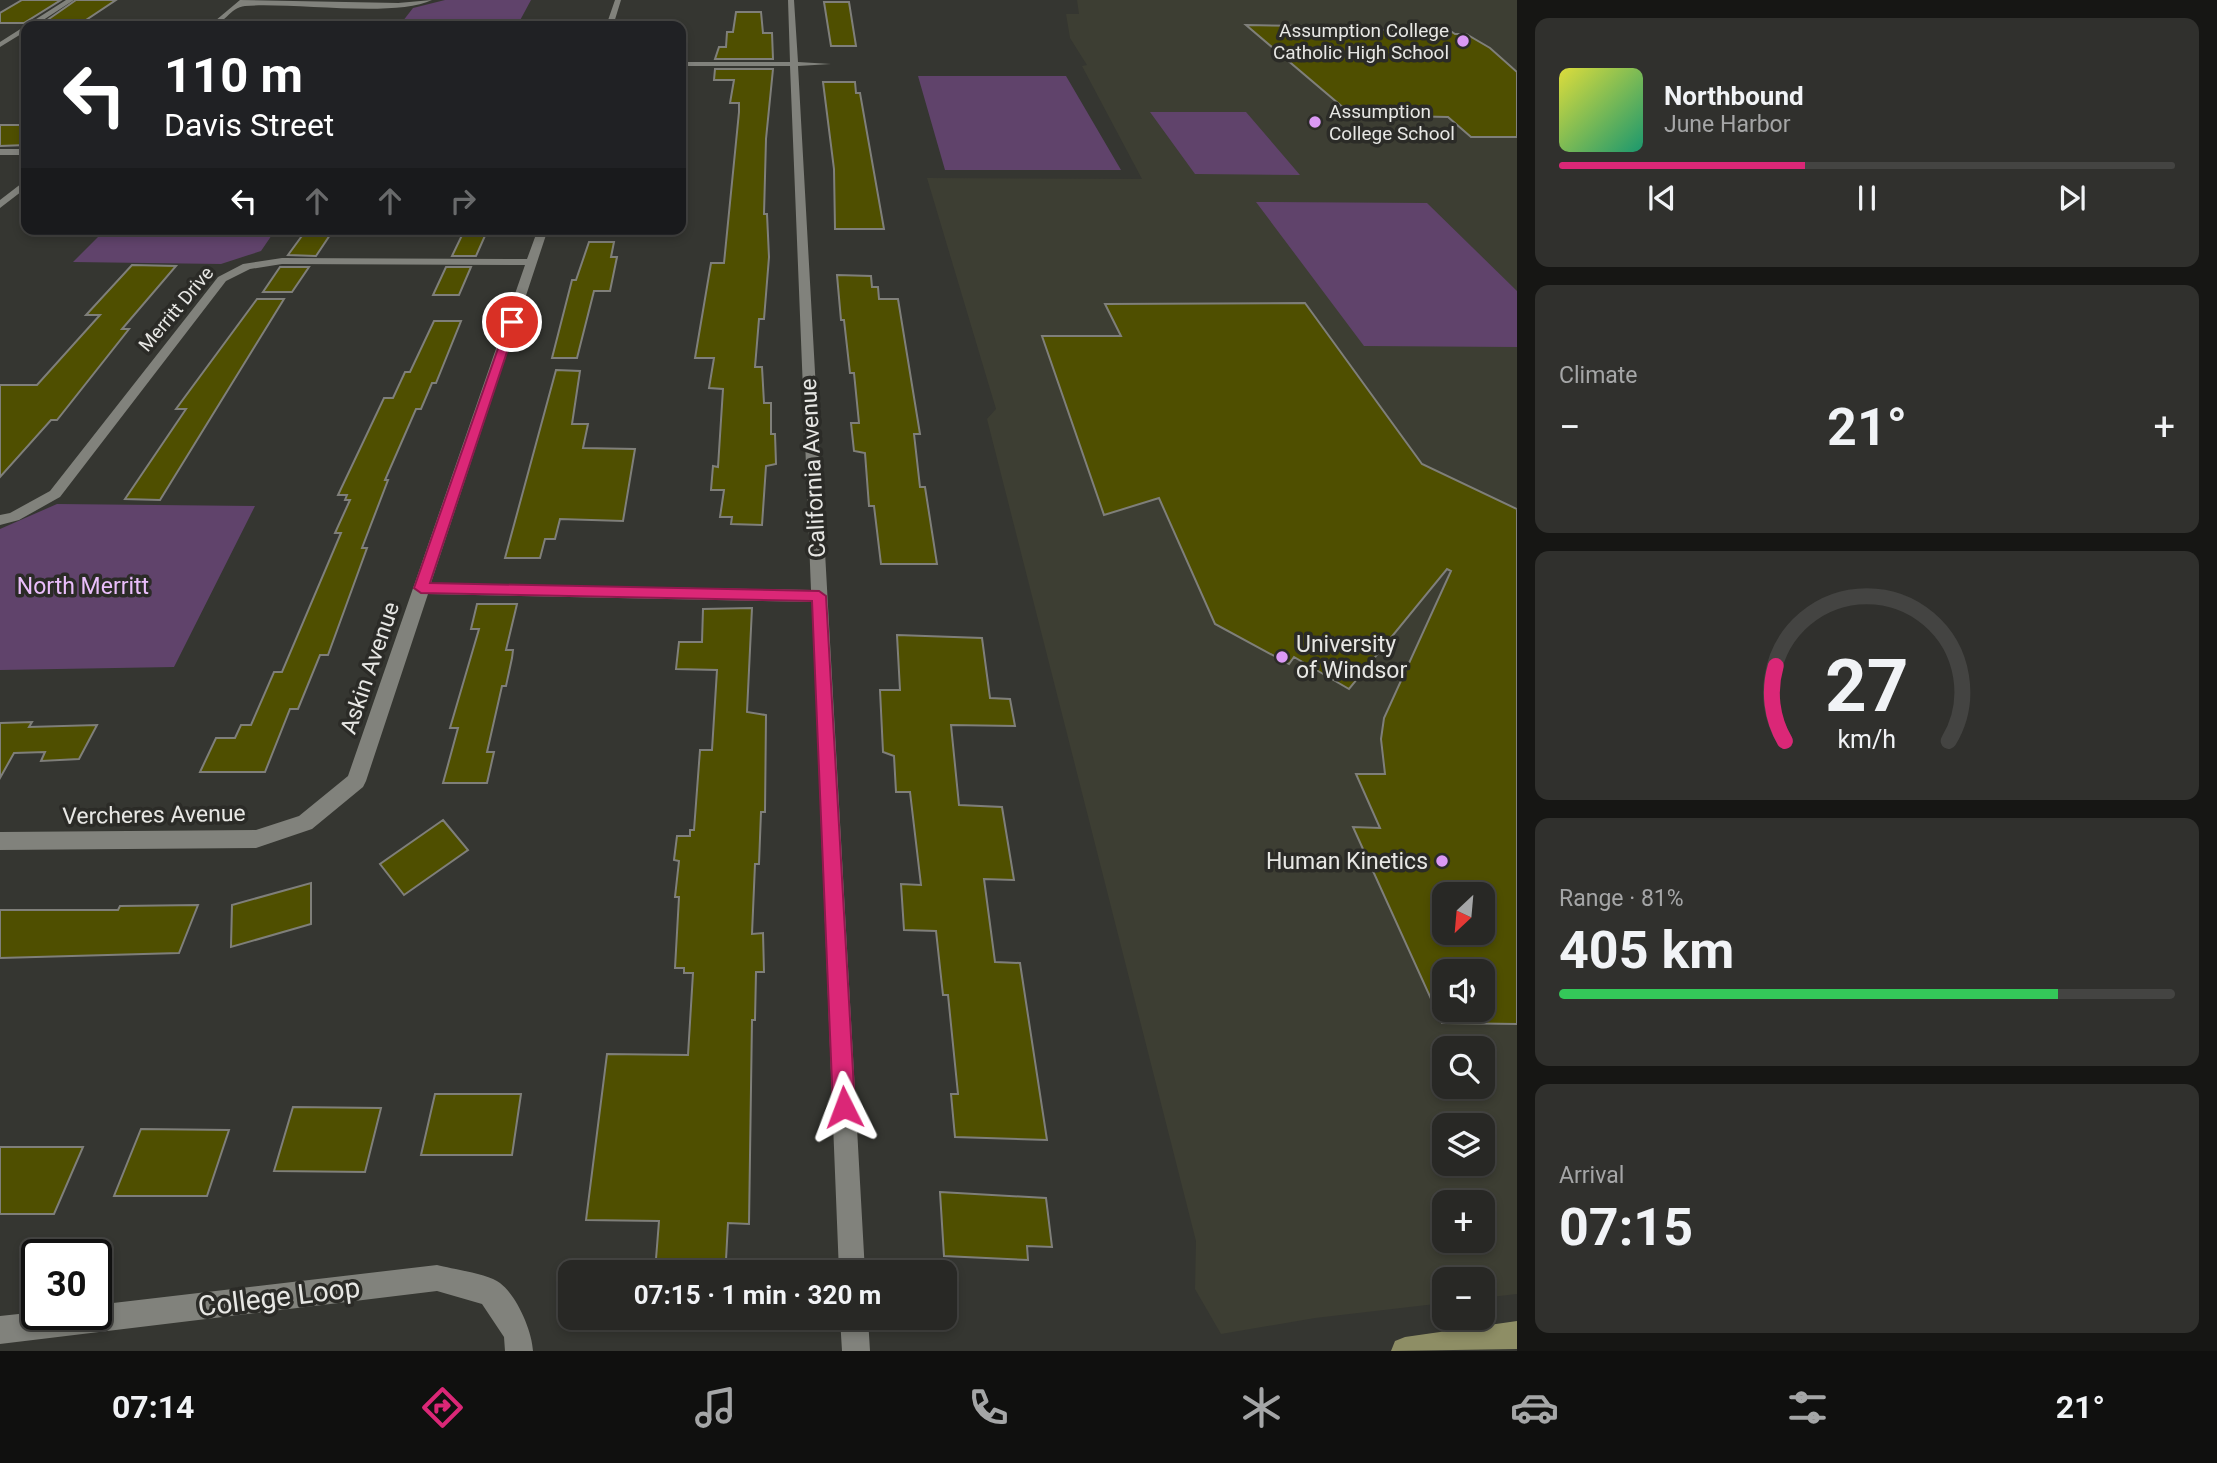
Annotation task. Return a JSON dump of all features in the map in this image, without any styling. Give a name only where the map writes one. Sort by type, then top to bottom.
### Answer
[{"type":"street","points":[[38,21],[71,0]]},
{"type":"street","points":[[218,21],[241,2],[398,5],[429,0]]},
{"type":"street","points":[[611,21],[618,0]]},
{"type":"street","name":"California Avenue","points":[[791,0],[851,1260]]},
{"type":"street","points":[[0,45],[21,32]]},
{"type":"street","points":[[686,64],[827,64]]},
{"type":"street","points":[[0,152],[21,152]]},
{"type":"street","points":[[0,205],[21,187]]},
{"type":"street","name":"Askin Avenue","points":[[305,823],[356,781],[541,235]]},
{"type":"street","name":"Merritt Drive","points":[[0,520],[14,517],[55,494],[222,279],[247,266],[282,261],[532,262]]},
{"type":"street","points":[[421,588],[819,596]]},
{"type":"street","name":"Vercheres Avenue","points":[[0,841],[256,839],[305,823]]},
{"type":"street","name":"College Loop","points":[[0,1330],[437,1278],[491,1293],[518,1333],[519,1351]]},
{"type":"street","points":[[855,1330],[856,1351]]},
{"type":"street","points":[[1405,1351],[1517,1335]]},
{"type":"shaded area","name":"University of Windsor","points":[[1077,0],[1517,0],[1517,1294],[1495,1297],[1495,1267],[1432,1267],[1432,1304],[1315,1318],[1221,1334],[1195,1289],[1196,1241],[987,419],[996,409],[927,178],[1142,179],[1082,66],[1087,65],[1070,38],[1066,14],[1079,14]]},
{"type":"green space","points":[[445,0],[531,0],[520,21],[403,21],[413,8]]},
{"type":"green space","points":[[918,76],[1066,76],[1121,170],[945,170]]},
{"type":"green space","points":[[1150,112],[1246,112],[1300,175],[1195,174]]},
{"type":"green space","points":[[1256,202],[1427,203],[1517,291],[1517,347],[1364,346]]},
{"type":"green space","points":[[100,235],[272,235],[261,251],[221,264],[73,262]]},
{"type":"green space","name":"North Merritt","points":[[57,504],[255,506],[174,667],[0,670],[0,529]]},
{"type":"building","points":[[22,0],[61,0],[21,23],[0,23],[0,13]]},
{"type":"building","points":[[76,0],[116,0],[84,21],[46,21]]},
{"type":"building","points":[[824,2],[849,2],[856,46],[831,46]]},
{"type":"building","points":[[736,12],[761,12],[763,33],[772,33],[773,59],[715,59],[719,47],[726,47],[727,32],[733,32]]},
{"type":"building","points":[[1246,25],[1308,26],[1313,30],[1449,30],[1455,34],[1466,34],[1490,48],[1517,72],[1517,137],[1471,137],[1448,117],[1352,115]]},
{"type":"building","points":[[715,69],[773,69],[766,139],[764,214],[767,214],[769,257],[764,319],[759,319],[755,367],[762,367],[764,403],[771,403],[771,434],[775,434],[776,464],[766,466],[762,525],[731,524],[732,517],[720,517],[724,490],[711,490],[713,466],[718,467],[723,389],[709,388],[714,358],[695,358],[711,263],[724,263],[739,112],[739,103],[730,103],[734,80],[714,80]]},
{"type":"building","points":[[823,82],[855,82],[856,93],[860,93],[884,229],[835,229],[834,169]]},
{"type":"building","points":[[0,125],[21,125],[21,145],[0,146]]},
{"type":"building","points":[[303,235],[330,235],[316,256],[288,255]]},
{"type":"building","points":[[462,235],[485,235],[476,256],[452,256]]},
{"type":"building","points":[[589,242],[614,242],[611,257],[617,257],[610,291],[594,291],[577,358],[552,358],[572,280],[576,280]]},
{"type":"building","points":[[132,265],[176,266],[122,329],[129,329],[57,420],[51,420],[0,477],[0,385],[37,385],[100,315],[86,315]]},
{"type":"building","points":[[280,267],[309,267],[292,292],[263,292]]},
{"type":"building","points":[[446,267],[471,267],[459,295],[433,295]]},
{"type":"building","points":[[837,275],[871,276],[872,287],[878,287],[879,299],[898,299],[920,434],[914,434],[920,487],[925,487],[937,564],[881,564],[874,506],[869,506],[865,453],[854,451],[851,423],[859,423],[854,373],[850,373],[844,320],[841,320]]},
{"type":"building","points":[[257,299],[284,299],[160,500],[125,499],[186,409],[176,409]]},
{"type":"building","points":[[1305,303],[1422,464],[1517,509],[1517,1024],[1442,1023],[1495,1022],[1495,959],[1432,959],[1432,1001],[1353,827],[1380,828],[1356,774],[1385,774],[1381,739],[1384,718],[1451,571],[1447,569],[1349,689],[1294,657],[1289,664],[1215,624],[1159,498],[1104,515],[1042,336],[1121,336],[1105,304]]},
{"type":"building","points":[[434,321],[461,321],[436,383],[432,383],[421,409],[416,409],[385,480],[388,480],[362,548],[367,548],[328,655],[320,655],[298,709],[290,709],[265,772],[200,772],[216,738],[235,738],[241,725],[251,725],[274,672],[282,672],[341,533],[335,533],[350,500],[345,500],[347,495],[338,495],[384,398],[393,398],[405,372],[410,372]]},
{"type":"building","points":[[556,370],[580,371],[572,424],[588,424],[583,448],[635,449],[623,521],[560,519],[555,539],[545,539],[540,558],[505,558]]},
{"type":"building","points":[[477,604],[517,604],[506,650],[513,650],[512,658],[506,686],[502,686],[487,752],[494,752],[487,783],[443,783],[458,728],[450,728],[479,629],[471,629]]},
{"type":"building","points":[[752,608],[747,712],[766,715],[765,812],[761,812],[759,864],[755,864],[752,934],[763,933],[764,972],[756,972],[755,1020],[752,1020],[749,1224],[728,1223],[726,1260],[656,1259],[659,1221],[586,1220],[607,1054],[688,1055],[693,973],[684,973],[684,968],[675,968],[679,897],[675,897],[679,861],[674,860],[677,836],[690,836],[690,830],[694,830],[700,750],[712,750],[717,670],[676,669],[679,642],[702,642],[703,609]]},
{"type":"building","points":[[897,635],[982,638],[990,698],[1010,699],[1015,726],[951,725],[959,805],[1002,807],[1014,880],[984,879],[995,962],[1020,963],[1047,1140],[955,1137],[951,1094],[958,1094],[948,995],[943,995],[936,931],[904,930],[901,884],[921,885],[910,792],[896,792],[894,756],[883,752],[880,690],[900,690]]},
{"type":"building","points":[[32,722],[29,727],[97,725],[79,759],[41,761],[45,752],[14,753],[0,778],[0,723]]},
{"type":"building","points":[[443,820],[468,850],[404,895],[380,864]]},
{"type":"building","points":[[311,883],[311,924],[231,947],[232,905]]},
{"type":"building","points":[[198,905],[179,953],[0,958],[0,910],[118,910],[120,906]]},
{"type":"building","points":[[435,1094],[521,1094],[512,1155],[421,1155]]},
{"type":"building","points":[[293,1107],[381,1108],[365,1172],[274,1171]]},
{"type":"building","points":[[141,1129],[229,1130],[207,1196],[114,1196]]},
{"type":"building","points":[[0,1147],[83,1147],[54,1214],[0,1214]]},
{"type":"building","points":[[940,1192],[1046,1198],[1052,1247],[1027,1246],[1028,1260],[944,1256]]},
{"type":"place","name":"Assumption College Catholic High School","points":[[1463,41]]},
{"type":"place","name":"Assumption College School","points":[[1315,122]]},
{"type":"place","name":"University of Windsor","points":[[1282,657]]},
{"type":"place","name":"Human Kinetics","points":[[1442,861]]},
{"type":"route","points":[[512,322],[421,588],[819,596],[844,1107]]}]
